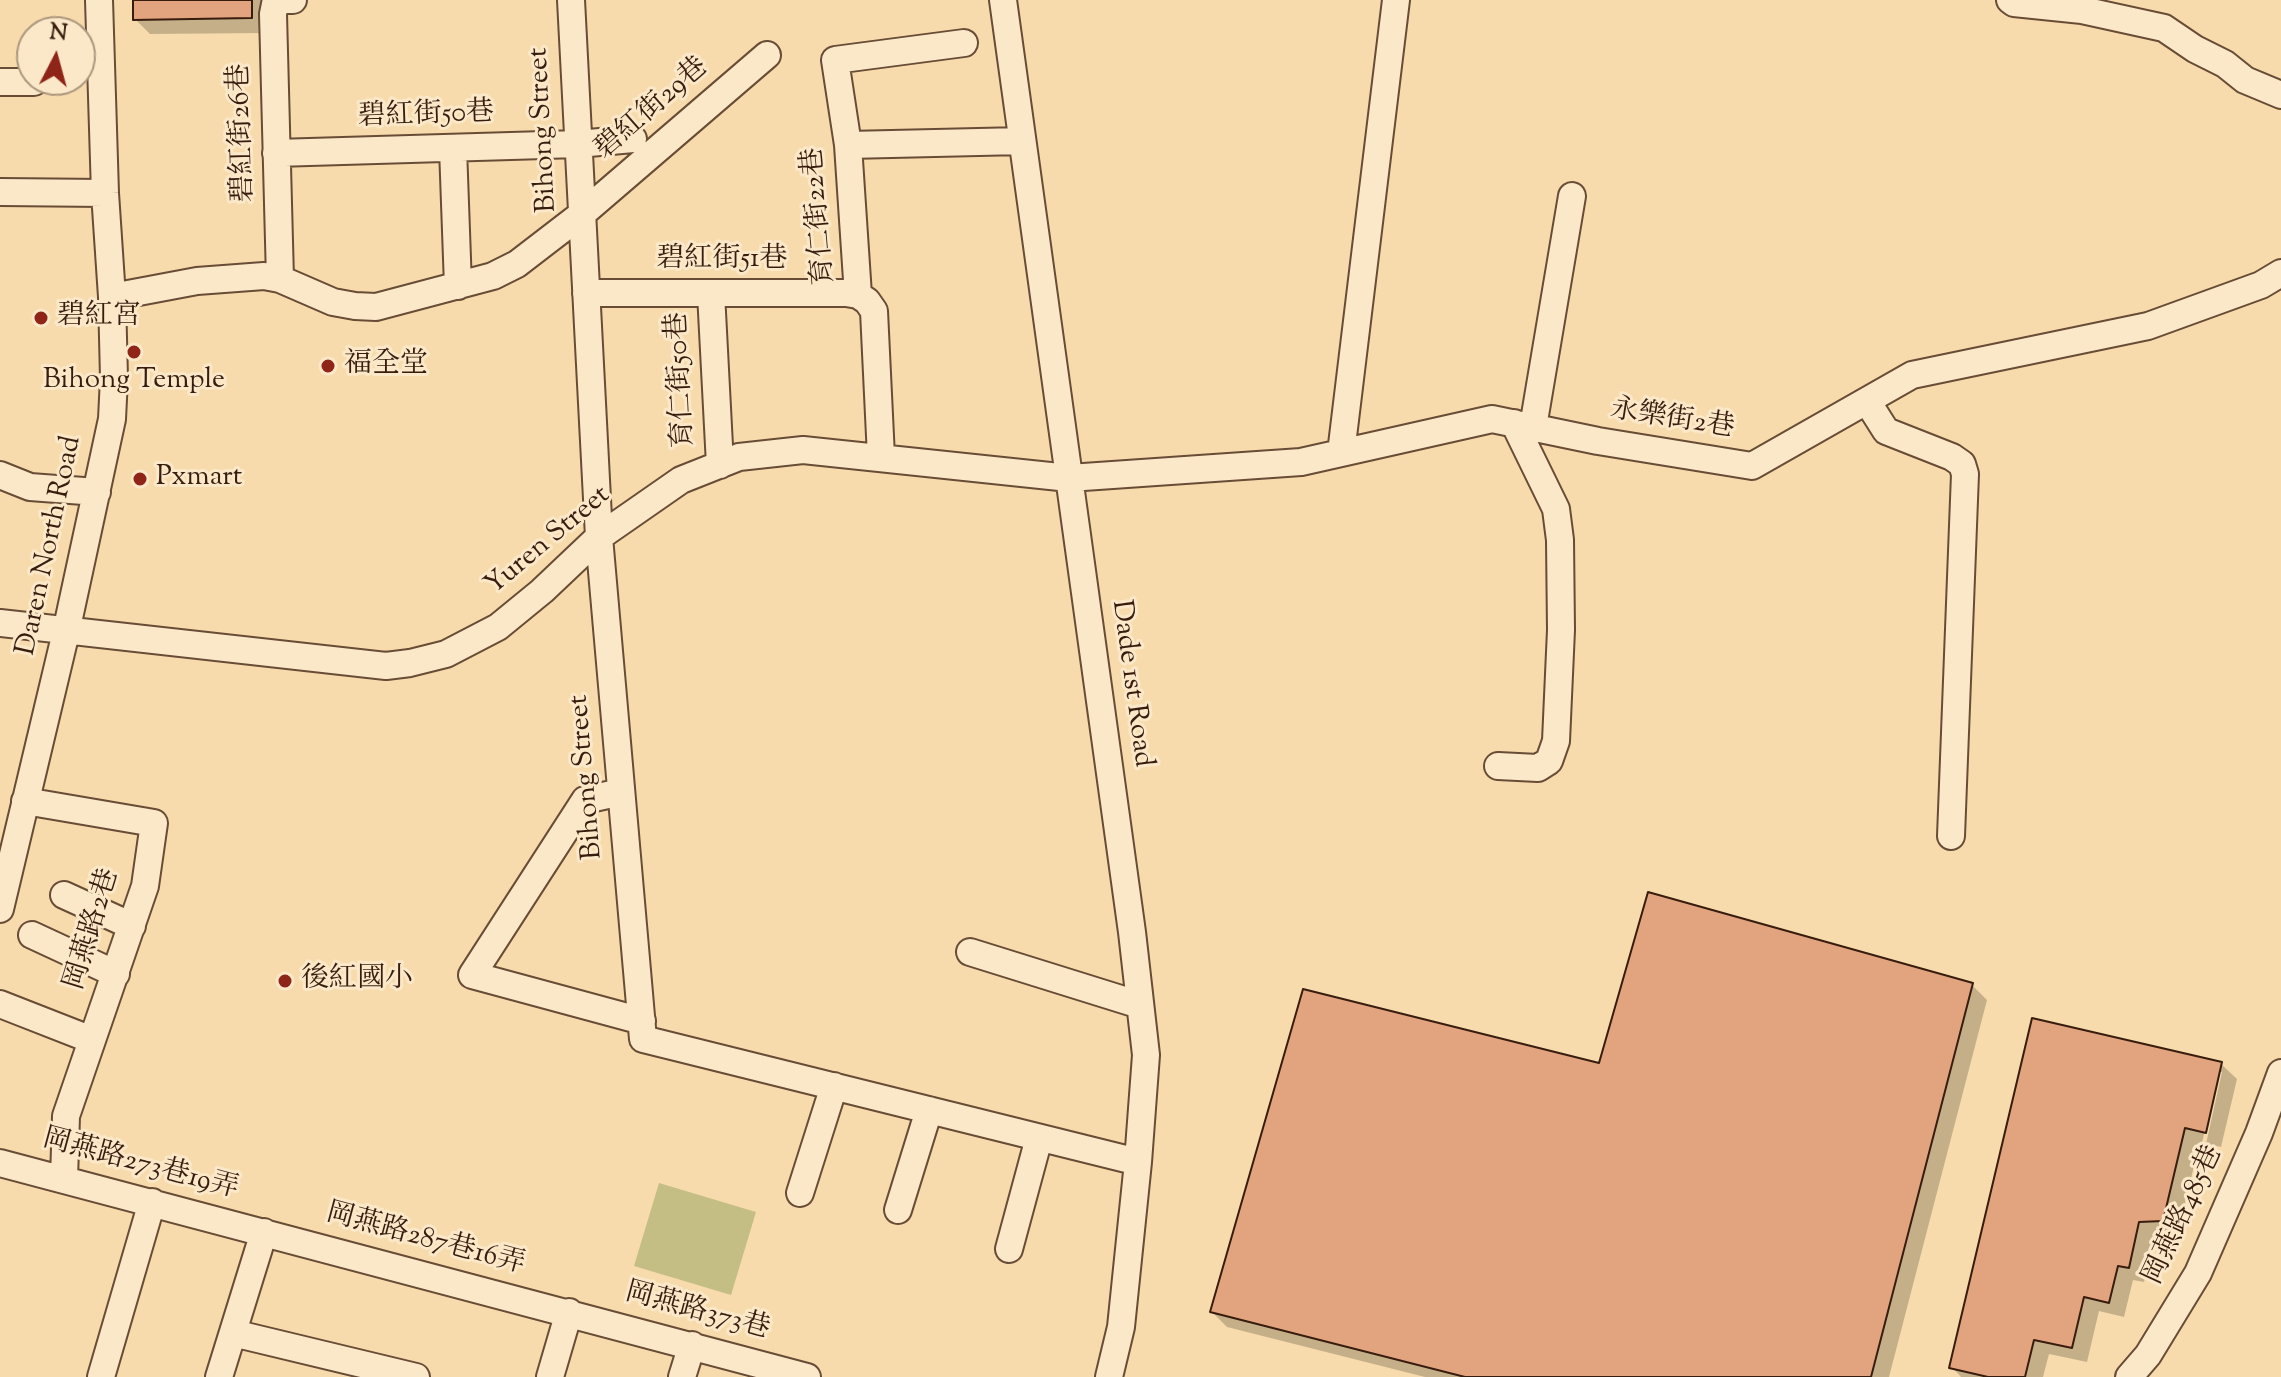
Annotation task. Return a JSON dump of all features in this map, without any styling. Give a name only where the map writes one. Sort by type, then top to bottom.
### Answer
[{"type":"street","name":"Daren North Road","points":[[0,909],[9,826],[25,801],[66,632],[112,419],[112,297],[105,193],[99,0]]},
{"type":"street","name":"碧紅街26巷","points":[[280,279],[273,14],[275,4],[293,0]]},
{"type":"street","name":"Bihong Street","points":[[571,0],[599,537],[642,1021]]},
{"type":"street","name":"Dade 1st Road","points":[[1003,0],[1146,1055],[1121,1327],[1109,1377]]},
{"type":"street","points":[[1341,453],[1396,0]]},
{"type":"street","points":[[2010,0],[2014,3],[2082,10],[2164,28],[2225,64],[2245,80],[2281,95]]},
{"type":"street","name":"育仁街22巷","points":[[881,457],[874,311],[858,295],[848,145],[835,60],[964,43]]},
{"type":"street","name":"碧紅街29巷","points":[[280,279],[333,302],[376,307],[493,276],[517,264],[582,214],[767,55]]},
{"type":"street","name":"碧紅街50巷","points":[[276,153],[578,144],[633,139]]},
{"type":"street","points":[[848,145],[1022,141]]},
{"type":"street","points":[[453,148],[458,286]]},
{"type":"street","points":[[0,192],[105,193]]},
{"type":"street","points":[[1498,766],[1538,768],[1549,761],[1556,741],[1561,630],[1560,540],[1556,509],[1524,425],[1572,196]]},
{"type":"street","name":"永樂街2巷","points":[[1069,478],[1301,462],[1492,419],[1598,441],[1752,466],[1912,375],[2148,326],[2261,285],[2281,273]]},
{"type":"street","points":[[112,297],[197,281],[250,277],[280,279]]},
{"type":"street","name":"碧紅街51巷","points":[[586,293],[858,295]]},
{"type":"street","name":"育仁街50巷","points":[[711,293],[720,465]]},
{"type":"street","points":[[1867,401],[1886,431],[1952,457],[1962,464],[1965,474],[1951,836]]},
{"type":"street","name":"Yuren Street","points":[[0,623],[386,666],[410,663],[446,654],[498,627],[599,537],[681,480],[739,457],[803,450],[1069,478]]},
{"type":"street","points":[[0,475],[30,487],[97,492]]},
{"type":"street","points":[[621,792],[585,800],[472,975],[642,1021],[643,1039],[1138,1162]]},
{"type":"street","name":"岡燕路2巷","points":[[25,801],[154,823],[145,886],[66,1116],[64,1179]]},
{"type":"street","points":[[64,895],[132,926]]},
{"type":"street","points":[[32,935],[116,974]]},
{"type":"street","points":[[970,952],[1140,1005]]},
{"type":"street","points":[[0,1004],[92,1040]]},
{"type":"street","name":"岡燕路485巷","points":[[2129,1377],[2148,1355],[2198,1273],[2259,1133],[2281,1073]]},
{"type":"street","points":[[800,1193],[834,1086]]},
{"type":"street","points":[[898,1210],[929,1110]]},
{"type":"street","points":[[1009,1249],[1039,1138]]},
{"type":"street","name":"岡燕路273巷19弄","points":[[0,1163],[264,1232]]},
{"type":"street","points":[[101,1377],[152,1202]]},
{"type":"street","points":[[219,1377],[264,1232]]},
{"type":"street","name":"岡燕路287巷16弄","points":[[264,1232],[569,1312]]},
{"type":"street","points":[[550,1377],[569,1312]]},
{"type":"street","name":"岡燕路373巷","points":[[569,1312],[807,1377]]},
{"type":"street","points":[[233,1333],[416,1377]]},
{"type":"street","points":[[682,1377],[692,1345]]},
{"type":"shaded area","points":[[659,1183],[756,1212],[731,1295],[634,1266]]},
{"type":"building","points":[[133,0],[252,0],[252,18],[133,20]]},
{"type":"building","points":[[1648,892],[1973,983],[1871,1377],[1465,1377],[1210,1312],[1303,989],[1599,1063]]},
{"type":"building","points":[[2032,1018],[2222,1062],[2206,1133],[2185,1128],[2163,1221],[2139,1222],[2129,1268],[2118,1266],[2109,1303],[2084,1297],[2072,1348],[2034,1340],[2025,1377],[1988,1377],[1949,1368]]},
{"type":"place","name":"碧紅宮","points":[[41,318]]},
{"type":"place","name":"Bihong Temple","points":[[134,352]]},
{"type":"place","name":"福全堂","points":[[328,366]]},
{"type":"place","name":"Pxmart","points":[[140,479]]},
{"type":"place","name":"後紅國小","points":[[285,981]]}]
